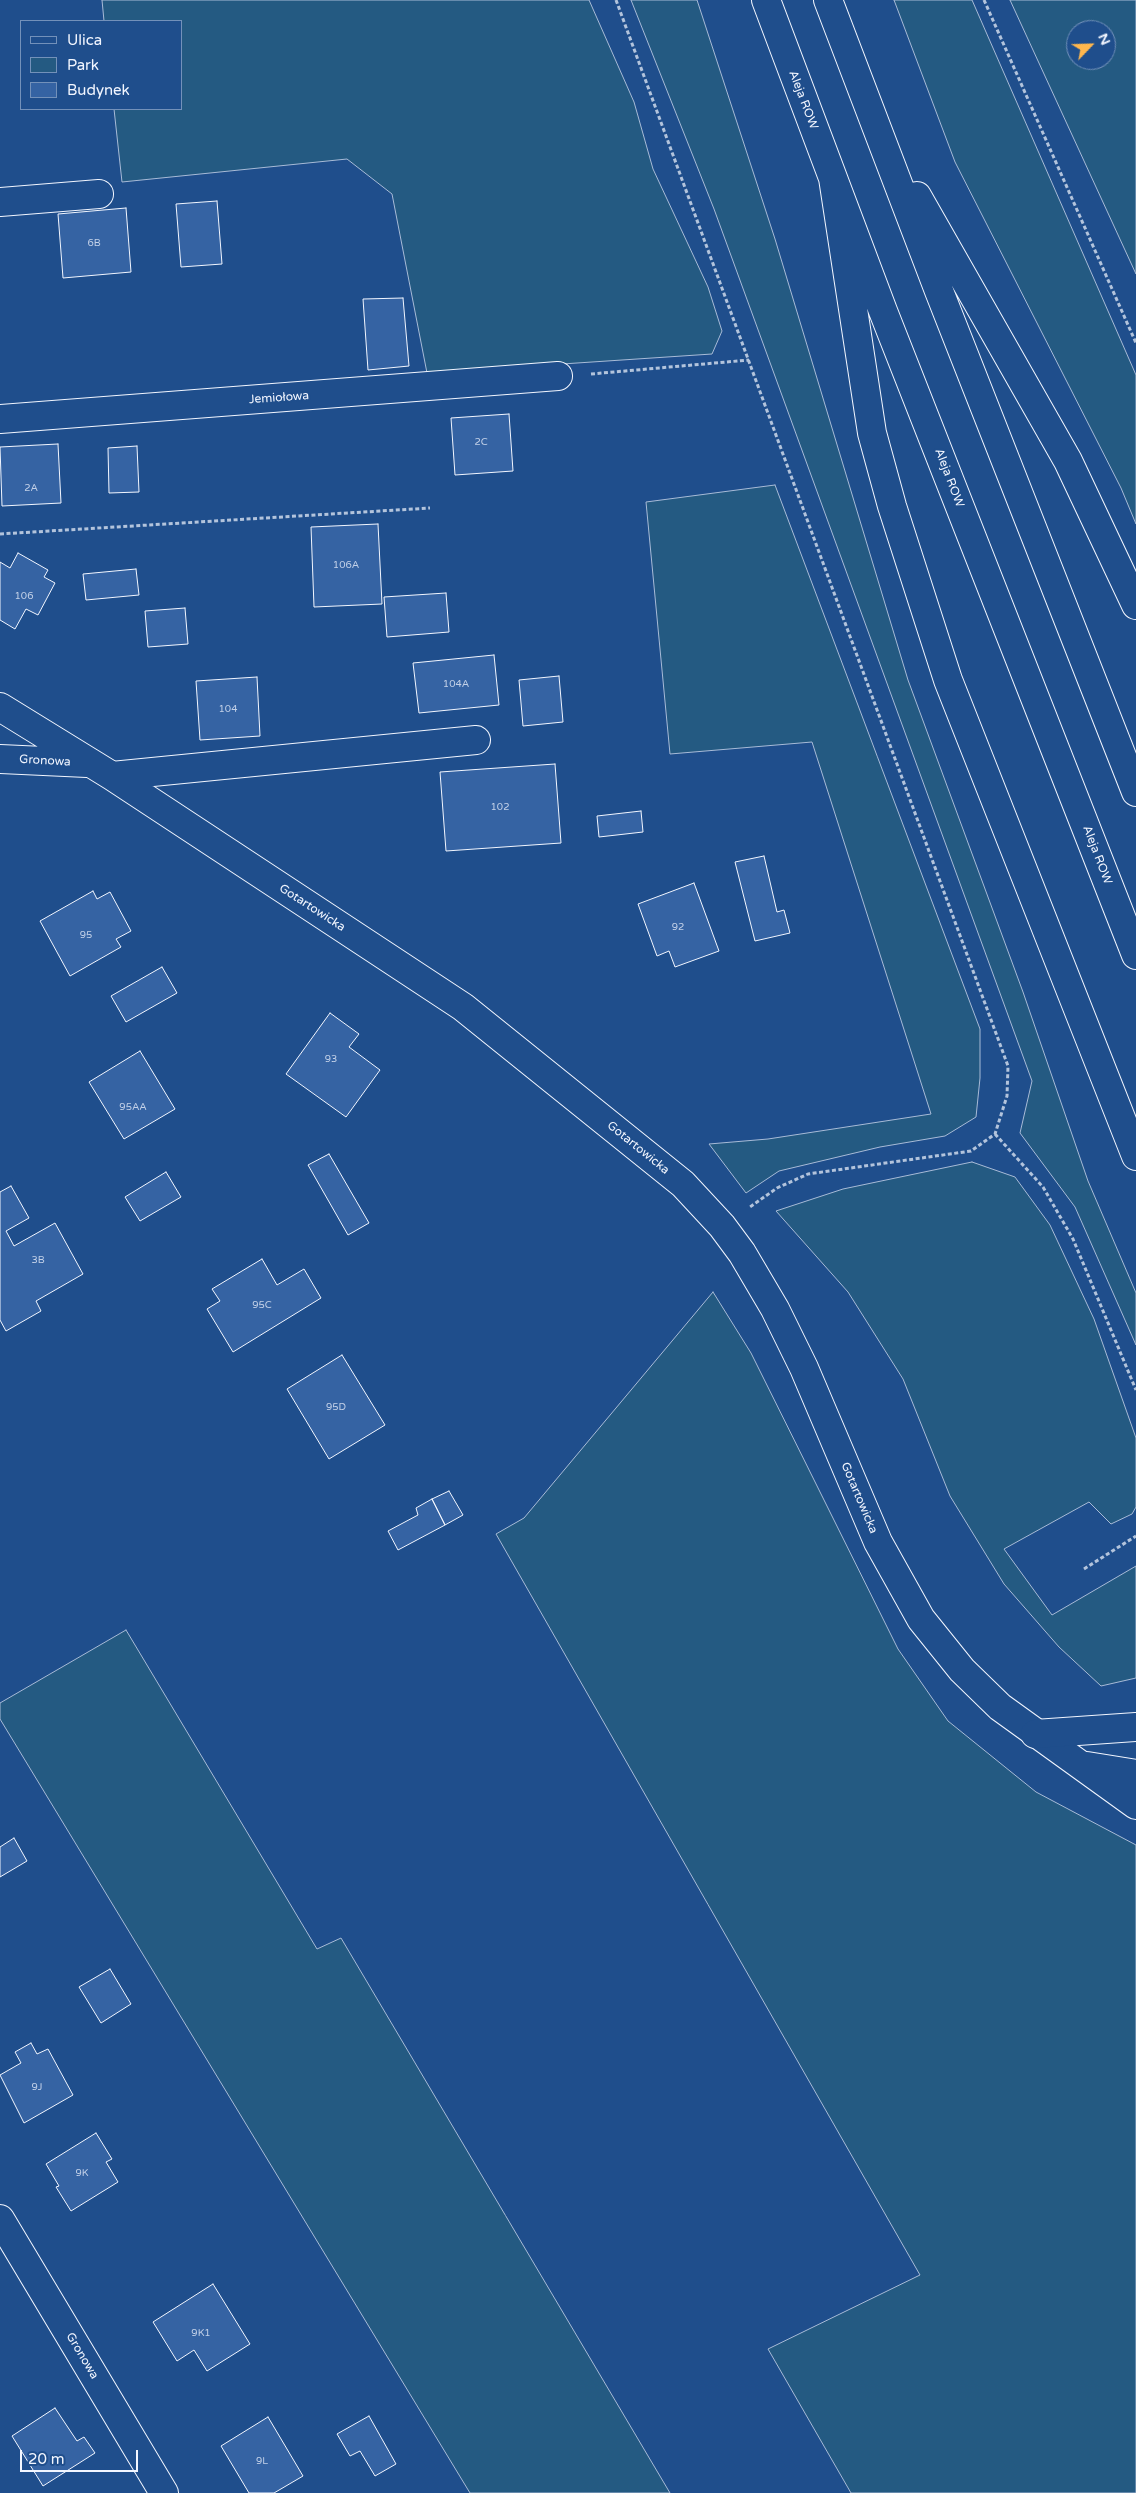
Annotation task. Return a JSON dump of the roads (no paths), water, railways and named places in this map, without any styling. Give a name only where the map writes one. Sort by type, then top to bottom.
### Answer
[{"type":"main road","name":"Aleja ROW","points":[[766,0],[832,178],[1136,955]]},
{"type":"main road","points":[[828,0],[1136,792]]},
{"type":"main road","points":[[873,118],[1068,461],[1136,605]]},
{"type":"main road","points":[[832,178],[872,433],[894,515],[948,680],[1136,1156]]},
{"type":"main road","points":[[0,202],[99,194]]},
{"type":"main road","name":"Jemiołowa","points":[[0,419],[558,376]]},
{"type":"main road","name":"Gotartowicka","points":[[0,707],[101,770],[463,1007],[683,1184],[722,1226],[742,1253],[788,1333],[878,1542],[911,1602],[943,1648],[962,1670],[1000,1707],[1136,1805]]},
{"type":"main road","name":"Gronowa","points":[[0,759],[101,770],[476,740]]},
{"type":"main road","points":[[1035,1734],[1136,1727]]},
{"type":"main road","name":"Gotartowicka","points":[[1083,1765],[1136,1774]]},
{"type":"main road","name":"Gronowa","points":[[0,2219],[164,2493]]}]
